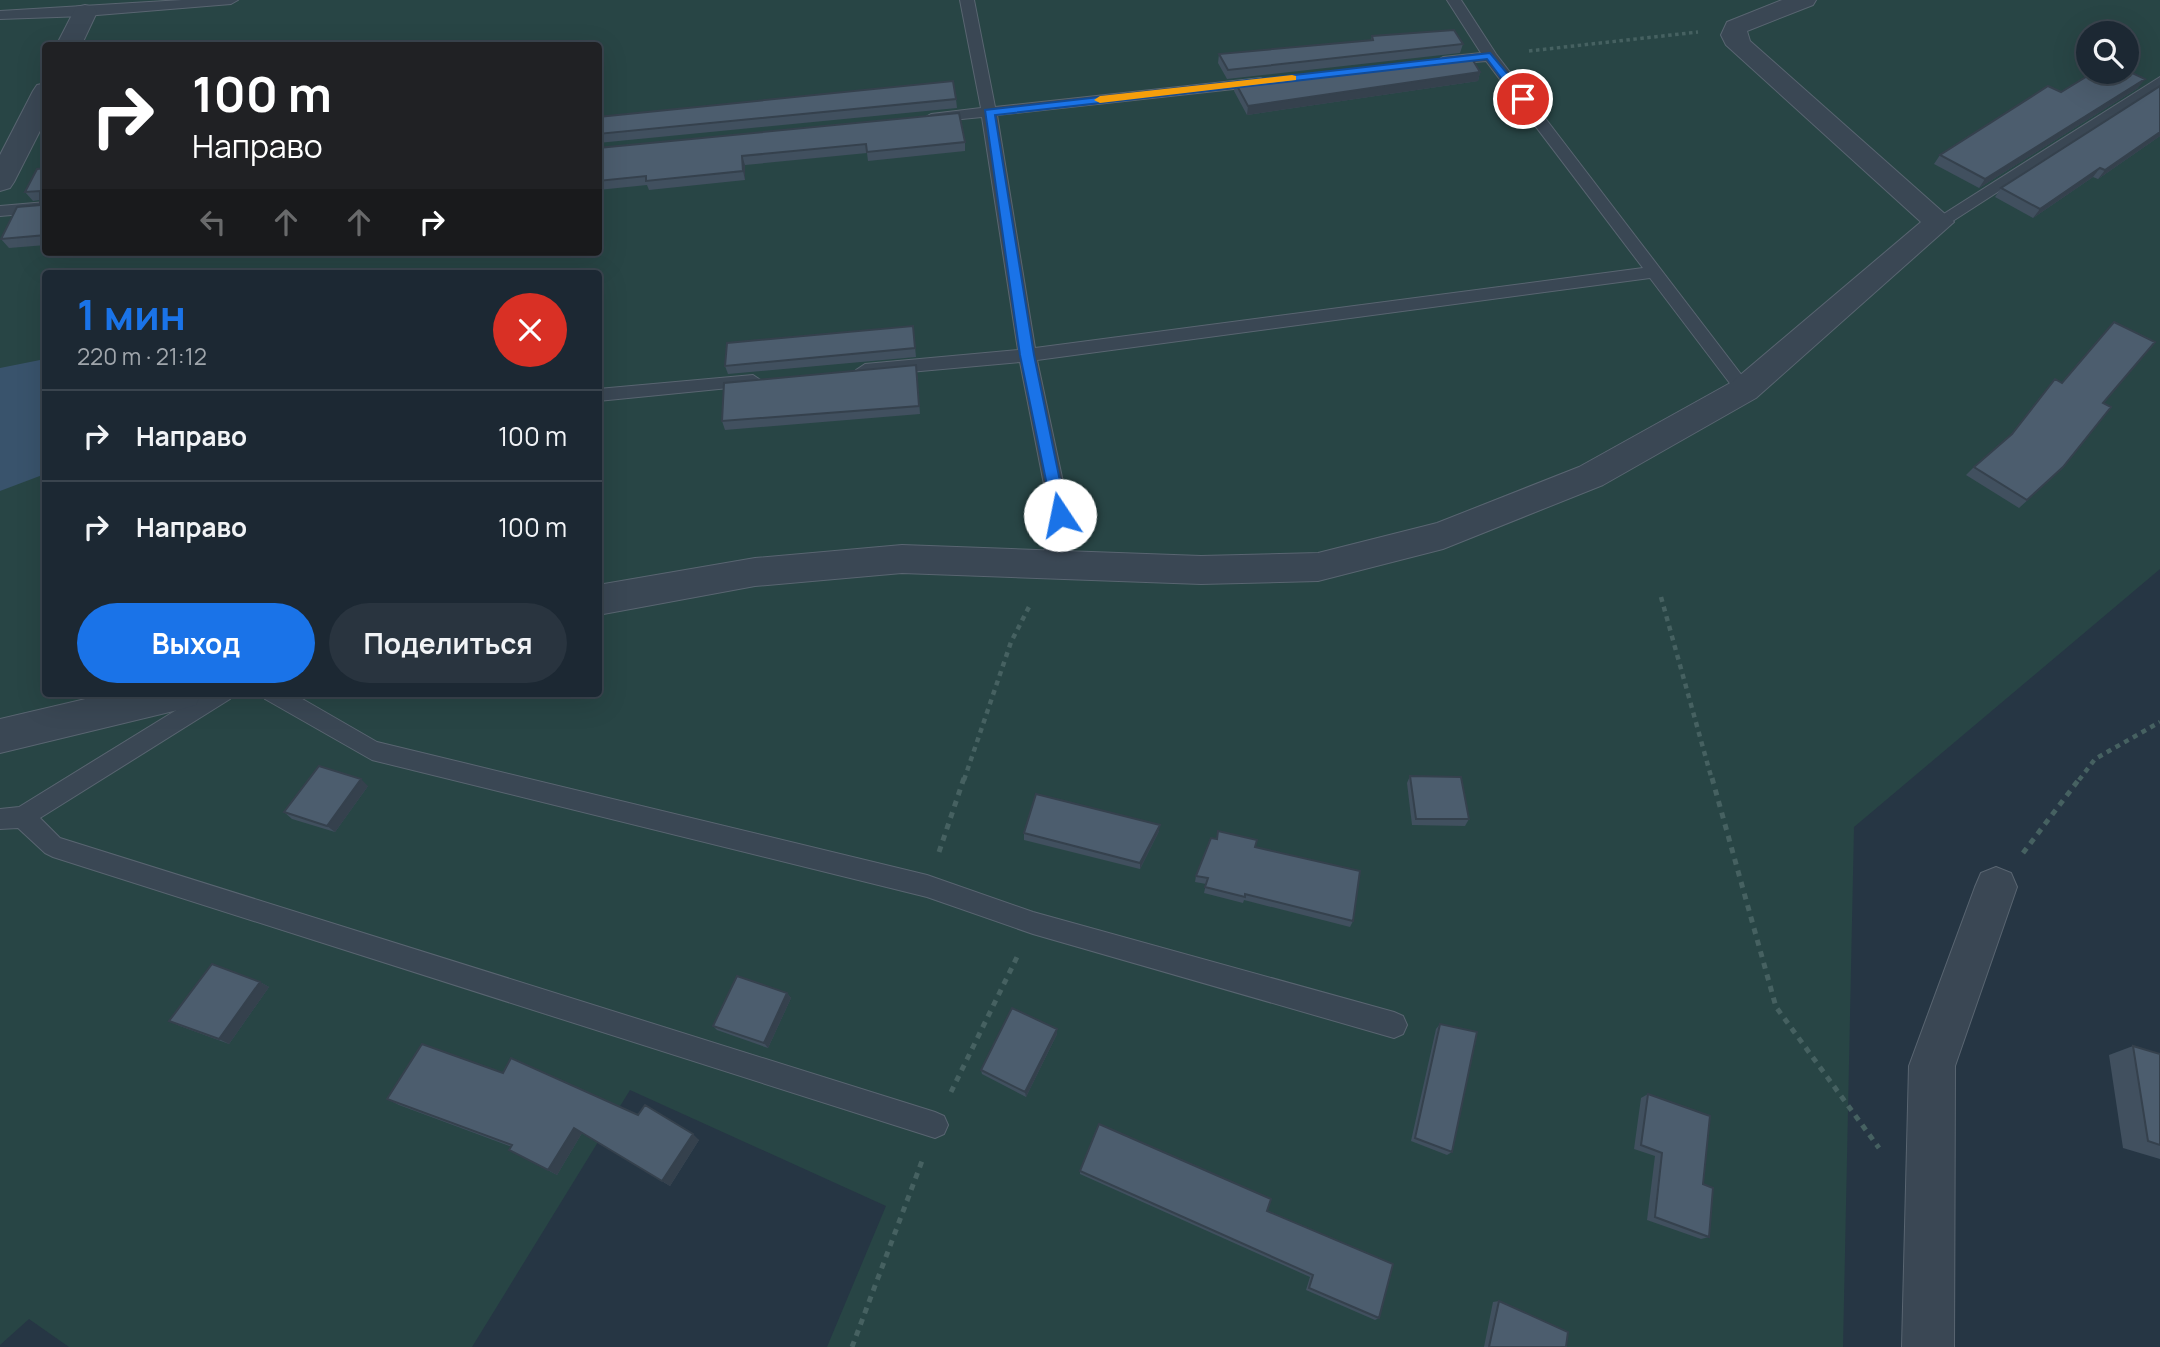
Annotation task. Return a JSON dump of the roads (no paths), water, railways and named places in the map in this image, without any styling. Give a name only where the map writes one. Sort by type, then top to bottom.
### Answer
[{"type":"street","points":[[602,599],[755,572],[902,559],[1201,570],[1318,567],[1443,535],[1591,476],[1744,390],[1939,222],[1739,45],[1734,35],[1736,27],[1804,0]]},
{"type":"street","points":[[70,42],[85,12]]},
{"type":"street","points":[[0,182],[42,99]]},
{"type":"street","points":[[0,736],[165,697]]},
{"type":"street","points":[[1928,1347],[1932,1066],[1996,887]]},
{"type":"lane","points":[[0,15],[85,12],[231,0]]},
{"type":"lane","points":[[967,0],[989,112],[1027,355],[1060,515],[1052,565]]},
{"type":"lane","points":[[1454,0],[1490,56],[1744,390]]},
{"type":"lane","points":[[1422,64],[1490,56]]},
{"type":"lane","points":[[921,119],[1273,80]]},
{"type":"lane","points":[[1939,222],[2160,81]]},
{"type":"lane","points":[[0,211],[42,206]]},
{"type":"lane","points":[[847,372],[1027,355],[1654,272]]},
{"type":"lane","points":[[602,396],[764,380]]},
{"type":"lane","points":[[215,697],[12,818],[53,846],[935,1125]]},
{"type":"lane","points":[[280,697],[372,750],[927,886],[1033,923],[1394,1025]]},
{"type":"water","points":[[42,360],[42,475],[0,491],[0,368]]}]
